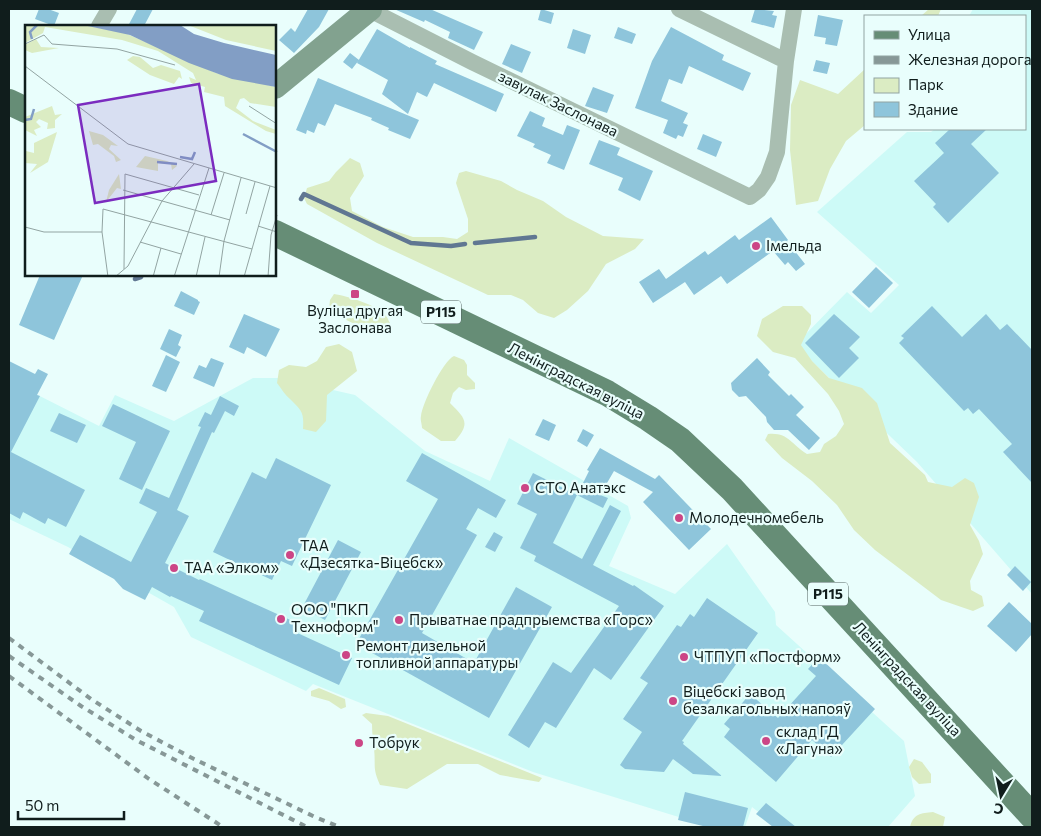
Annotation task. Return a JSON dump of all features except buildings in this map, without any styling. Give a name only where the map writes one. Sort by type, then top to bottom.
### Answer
[{"type":"main road","points":[[276,86],[369,9]]},
{"type":"main road","points":[[9,84],[25,92]]},
{"type":"main road","points":[[9,102],[25,110]]},
{"type":"main road","name":"Ленінградская вуліца","points":[[276,216],[462,314],[610,386],[651,411],[686,427],[742,479],[1032,795]]},
{"type":"main road","name":"Ленінградская вуліца","points":[[276,233],[462,314]]},
{"type":"main road","name":"Ленінградская вуліца","points":[[651,411],[732,490],[1032,816]]},
{"type":"street","points":[[100,25],[109,9]]},
{"type":"street","name":"завулак Заслонава","points":[[369,9],[472,62],[750,197],[759,190],[768,177],[777,152],[786,60]]},
{"type":"street","points":[[679,9],[786,60],[794,9]]},
{"type":"shaded area","points":[[973,9],[1032,9],[1032,594],[917,462],[795,345],[847,292],[871,313],[899,285],[817,212],[907,132],[931,132],[934,130],[1026,130],[1026,15],[970,15]]},
{"type":"shaded area","points":[[253,378],[280,378],[355,395],[425,451],[490,481],[509,438],[628,506],[631,518],[609,566],[675,594],[727,544],[775,612],[776,625],[904,741],[915,796],[888,827],[778,827],[752,807],[745,827],[711,827],[533,772],[313,684],[306,691],[191,637],[174,607],[68,547],[9,519],[9,421],[24,388],[99,426],[115,395],[174,421]]},
{"type":"green space","points":[[929,9],[941,9],[938,15],[922,15]]},
{"type":"green space","points":[[864,70],[864,126],[846,141],[830,169],[818,201],[796,205],[790,150],[791,105],[800,80],[838,94]]},
{"type":"green space","points":[[350,158],[360,163],[364,176],[350,198],[352,211],[383,227],[413,237],[457,239],[468,232],[468,219],[456,183],[459,173],[466,171],[501,181],[543,201],[566,217],[603,236],[644,239],[635,249],[606,264],[588,291],[567,310],[554,318],[538,313],[523,300],[511,295],[488,295],[377,243],[307,204],[304,198],[307,188],[329,181]]},
{"type":"green space","points":[[334,294],[362,302],[382,312],[390,323],[385,332],[355,324],[329,309],[330,300]]},
{"type":"green space","points":[[783,306],[802,306],[811,315],[811,324],[801,345],[812,361],[829,378],[862,388],[877,403],[890,443],[925,475],[928,482],[952,487],[965,478],[974,483],[979,497],[970,525],[979,541],[983,554],[970,581],[971,590],[982,596],[984,606],[973,611],[941,600],[875,550],[854,530],[837,505],[812,481],[782,458],[765,440],[768,434],[780,435],[807,454],[820,452],[824,444],[836,436],[844,424],[839,411],[828,394],[795,358],[773,352],[757,336],[762,319]]},
{"type":"green space","points":[[339,344],[352,352],[357,371],[327,395],[326,421],[316,432],[303,429],[301,412],[277,383],[279,370],[289,365],[306,367],[317,361],[326,347]]},
{"type":"green space","points":[[454,356],[464,360],[467,365],[467,375],[475,383],[475,389],[466,390],[459,387],[453,393],[450,403],[464,421],[463,430],[455,441],[441,441],[422,428],[422,410],[444,366]]},
{"type":"green space","points":[[319,688],[345,699],[346,707],[341,709],[329,701],[311,696],[311,691]]},
{"type":"green space","points":[[366,713],[388,716],[542,778],[539,782],[500,775],[478,764],[447,764],[407,789],[380,785],[375,770],[372,724],[362,715]]},
{"type":"green space","points":[[914,759],[922,762],[931,774],[931,783],[919,784],[912,777],[909,767]]},
{"type":"green space","points":[[933,812],[945,817],[943,827],[910,827],[913,819],[918,815]]},
{"type":"waterway","points":[[301,199],[304,194],[411,243],[451,246],[465,244]]},
{"type":"waterway","points":[[475,243],[535,237]]},
{"type":"waterway","points":[[135,279],[142,276]]},
{"type":"railway","points":[[9,638],[91,699],[141,731],[194,759],[340,827]]},
{"type":"railway","points":[[9,656],[81,706],[136,740],[307,827]]},
{"type":"railway","points":[[9,676],[149,779],[223,827]]},
{"type":"place","name":"Імельда","points":[[756,246]]},
{"type":"place","name":"Вуліца другая Заслонава","points":[[355,294]]},
{"type":"place","name":"СТО Анатэкс","points":[[525,488]]},
{"type":"place","name":"Молодечномебель","points":[[679,518]]},
{"type":"place","name":"ТАА «Дзесятка-Віцебск»","points":[[290,555]]},
{"type":"place","name":"ТАА «Элком»","points":[[174,568]]},
{"type":"place","name":"ООО \"ПКП Техноформ\"","points":[[281,619]]},
{"type":"place","name":"Прыватнае прадпрыемства «Горс»","points":[[399,620]]},
{"type":"place","name":"Ремонт дизельной топливной аппаратуры","points":[[346,655]]},
{"type":"place","name":"ЧТПУП «Постформ»","points":[[684,657]]},
{"type":"place","name":"Віцебскі завод безалкагольных напояў","points":[[673,701]]},
{"type":"place","name":"склад ГД «Лагуна»","points":[[766,741]]},
{"type":"place","name":"Тобрук","points":[[359,743]]}]
